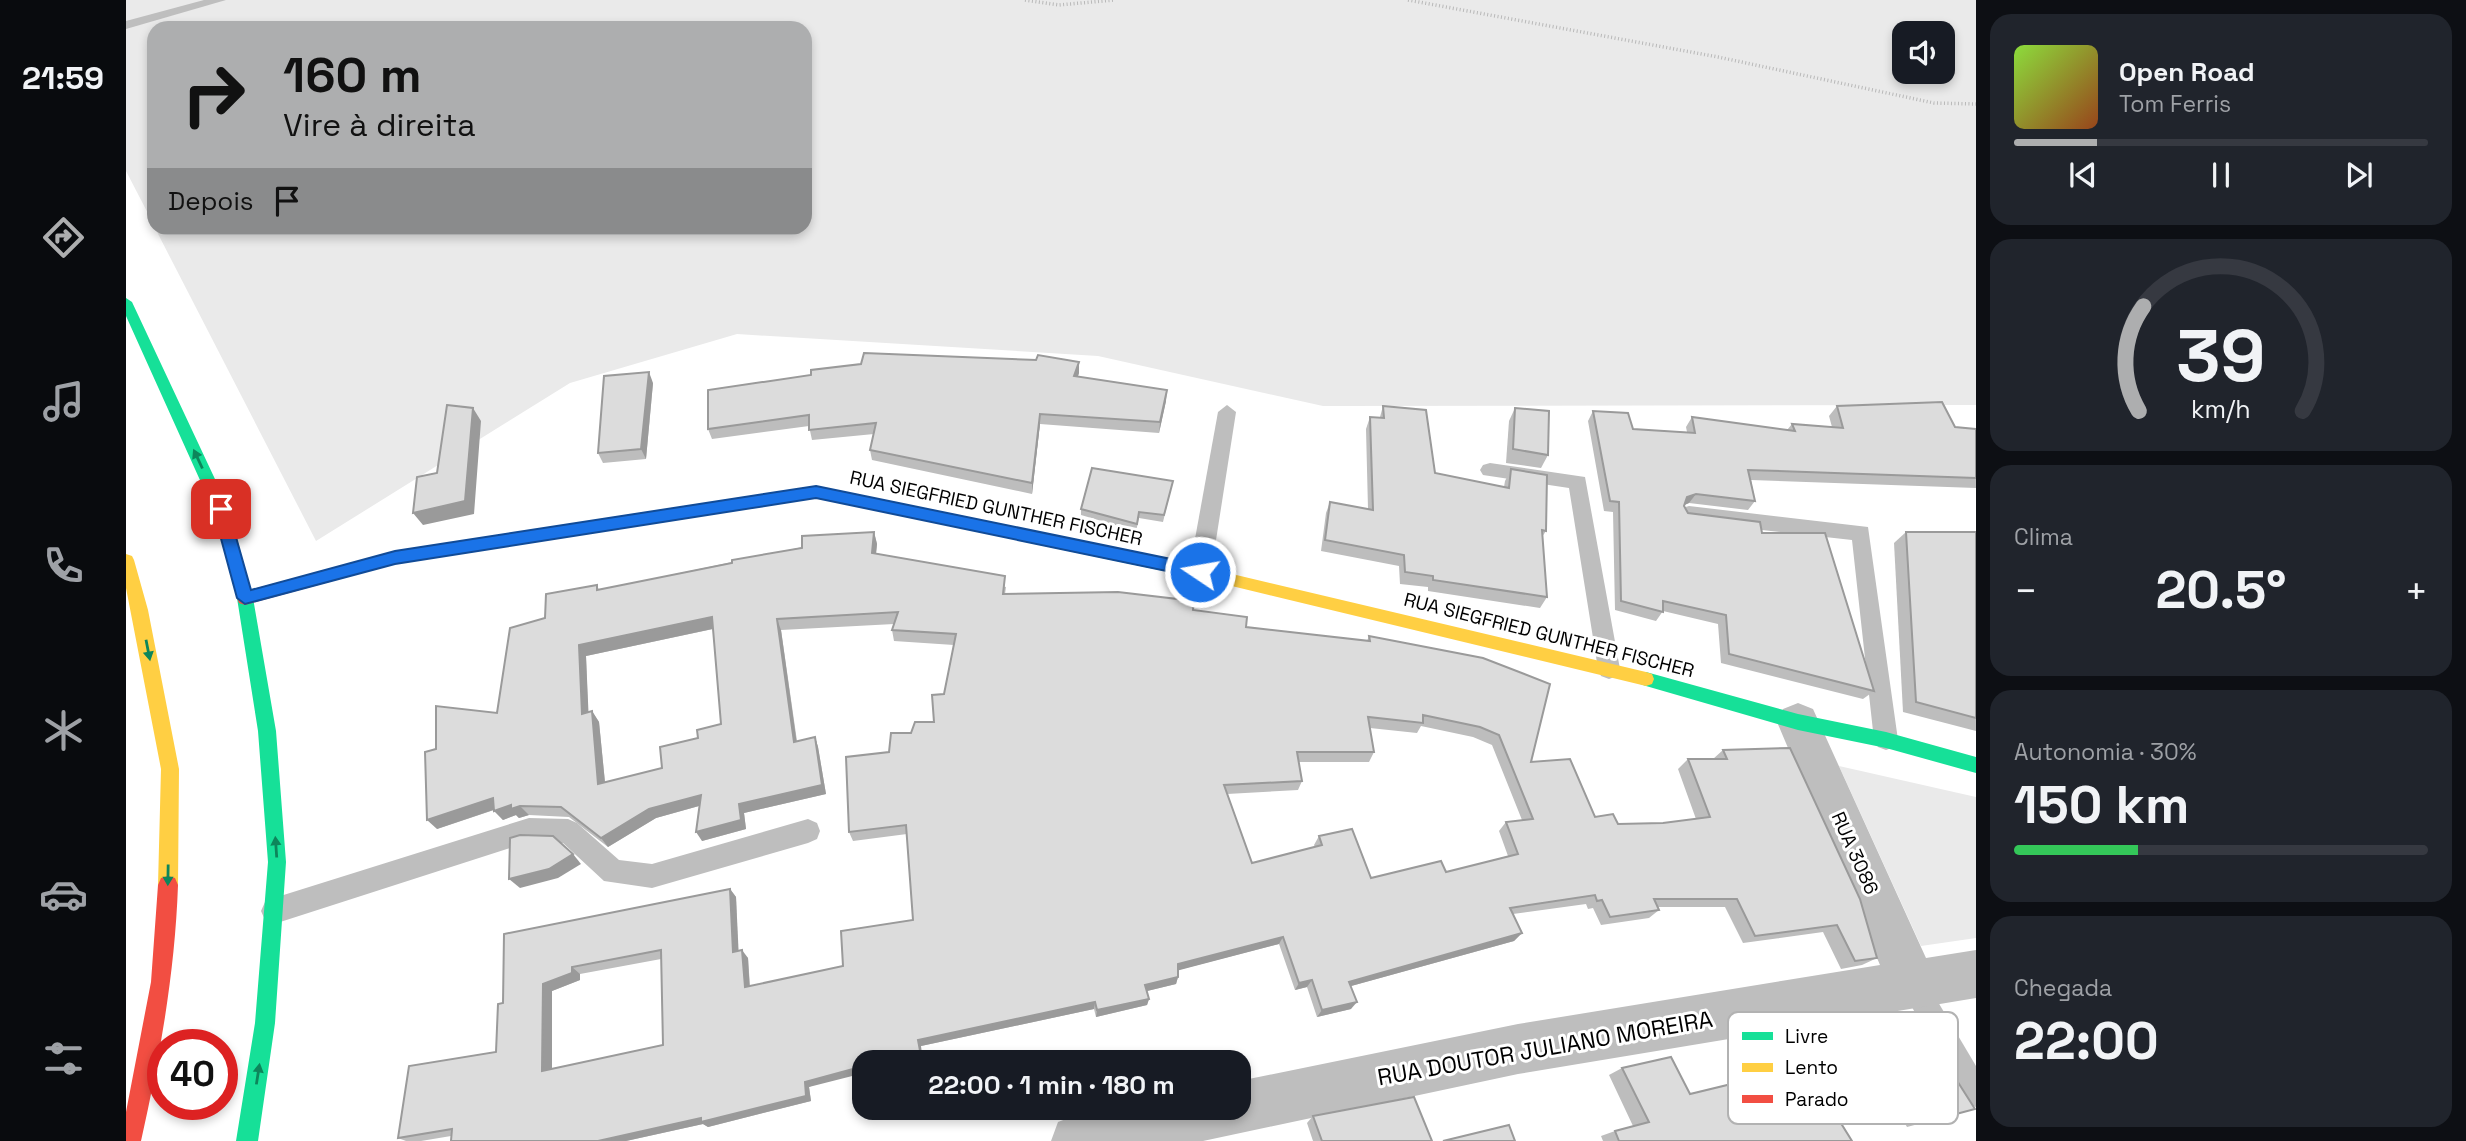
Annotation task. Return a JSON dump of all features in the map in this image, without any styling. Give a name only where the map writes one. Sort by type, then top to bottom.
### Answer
[{"type":"street","points":[[126,302],[221,509],[245,598],[267,731],[277,862],[265,1023],[247,1141]]},
{"type":"street","name":"RUA SIEGFRIED GUNTHER FISCHER","points":[[245,598],[395,558],[816,492],[1200,572],[1609,669],[1798,722],[1886,740],[1976,765]]},
{"type":"street","points":[[126,560],[133,612],[170,769],[168,919],[141,1043],[131,1141]]},
{"type":"street","name":"RUA 3086","points":[[1798,722],[1913,984]]},
{"type":"street","name":"RUA DOUTOR JULIANO MOREIRA","points":[[1743,1012],[1976,974]]},
{"type":"street","name":"RUA DOUTOR JULIANO MOREIRA","points":[[1251,1110],[1518,1049],[1728,1014]]},
{"type":"street","name":"RUA DOUTOR JULIANO MOREIRA","points":[[1077,1141],[1204,1120]]},
{"type":"lane","points":[[126,25],[219,0]]},
{"type":"lane","points":[[126,15],[170,13]]},
{"type":"lane","points":[[1200,572],[1227,412]]},
{"type":"lane","points":[[1490,470],[1578,482],[1609,669]]},
{"type":"lane","points":[[1689,514],[1861,533],[1886,740]]},
{"type":"lane","points":[[274,911],[529,830],[568,831],[613,872],[652,876],[808,831]]},
{"type":"lane","points":[[1913,984],[1929,1012]]},
{"type":"lane","points":[[1958,1062],[1976,1093]]},
{"type":"path","points":[[1025,0],[1059,5],[1114,0]]},
{"type":"path","points":[[1408,0],[1718,57],[1934,103],[1976,104]]},
{"type":"shaded area","points":[[126,0],[1976,0],[1976,405],[1323,406],[1098,356],[737,334],[570,383],[316,541],[159,235],[812,235],[812,21],[147,21],[147,212],[126,171]]},
{"type":"shaded area","points":[[1839,766],[1976,797],[1976,938],[1921,946]]},
{"type":"building","points":[[864,353],[1036,360],[1038,355],[1079,362],[1074,376],[1167,390],[1160,422],[1040,414],[1032,483],[870,450],[876,423],[809,430],[809,415],[708,429],[708,390],[811,375],[811,370],[861,364]]},
{"type":"building","points":[[649,372],[641,449],[598,453],[604,376]]},
{"type":"building","points":[[1942,402],[1955,427],[1976,429],[1976,478],[1748,470],[1755,501],[1696,494],[1687,497],[1684,506],[1688,513],[1760,522],[1762,533],[1825,533],[1874,691],[1729,654],[1726,615],[1663,601],[1663,612],[1621,601],[1619,502],[1610,501],[1593,411],[1628,413],[1633,429],[1695,433],[1692,417],[1795,431],[1792,424],[1843,428],[1837,406]]},
{"type":"building","points":[[447,405],[473,408],[465,501],[413,513],[417,477],[437,473]]},
{"type":"building","points":[[1383,406],[1426,410],[1435,473],[1509,488],[1511,469],[1547,475],[1546,531],[1542,530],[1547,597],[1433,580],[1433,576],[1405,572],[1404,555],[1325,540],[1330,502],[1373,510],[1370,417],[1384,418]]},
{"type":"building","points":[[1515,408],[1549,411],[1548,455],[1513,449]]},
{"type":"building","points":[[1092,468],[1173,481],[1164,515],[1139,512],[1137,524],[1081,509]]},
{"type":"building","points":[[874,532],[872,553],[1005,576],[1003,594],[1118,592],[1194,601],[1193,610],[1247,617],[1246,627],[1370,641],[1369,636],[1483,658],[1550,684],[1531,762],[1570,759],[1595,817],[1613,814],[1618,824],[1663,823],[1710,817],[1688,759],[1727,759],[1723,750],[1790,748],[1860,899],[1877,958],[1855,961],[1837,925],[1755,936],[1737,899],[1654,899],[1659,910],[1610,917],[1602,900],[1597,901],[1595,895],[1510,908],[1522,933],[1349,982],[1357,1002],[1322,1010],[1312,980],[1299,983],[1283,937],[1178,964],[1178,977],[1145,985],[1149,999],[1097,1010],[1095,1002],[918,1040],[920,1050],[852,1050],[852,1069],[805,1082],[806,1096],[701,1122],[701,1118],[598,1141],[451,1141],[452,1129],[398,1138],[409,1066],[496,1052],[498,1004],[503,1003],[504,934],[730,889],[733,952],[742,950],[745,987],[843,966],[841,931],[913,920],[906,825],[849,832],[846,757],[889,752],[891,733],[911,733],[915,722],[934,722],[932,695],[944,694],[956,634],[892,630],[898,612],[777,619],[794,742],[815,737],[822,785],[739,804],[741,820],[696,832],[701,795],[649,809],[601,838],[561,807],[520,806],[511,809],[511,805],[494,811],[493,798],[427,820],[425,752],[436,749],[436,706],[497,713],[510,628],[545,618],[546,594],[597,585],[597,590],[732,563],[732,560],[802,548],[802,536]],"holes":[[[712,617],[721,724],[697,730],[698,738],[660,747],[662,768],[598,784],[592,711],[582,714],[579,645]],[[1423,715],[1480,727],[1499,735],[1533,819],[1506,822],[1518,854],[1446,872],[1441,861],[1371,878],[1352,829],[1319,836],[1322,845],[1252,863],[1224,785],[1302,781],[1297,752],[1374,752],[1368,717],[1423,723]],[[661,950],[663,1045],[542,1071],[543,984],[572,973],[572,967]]]},
{"type":"building","points":[[1906,532],[1976,532],[1976,718],[1916,702]]},
{"type":"building","points":[[520,835],[553,836],[573,854],[549,869],[509,879],[510,838]]},
{"type":"building","points":[[1671,1057],[1690,1094],[1728,1085],[1728,1124],[1841,1124],[1852,1141],[1619,1141],[1615,1131],[1649,1122],[1622,1068]]},
{"type":"building","points":[[1958,1082],[1975,1109],[1958,1114]]},
{"type":"building","points":[[1414,1097],[1432,1141],[1322,1141],[1313,1116]]},
{"type":"building","points":[[1509,1125],[1515,1141],[1443,1141]]},
{"type":"traffic: fast","points":[[126,302],[221,509],[245,598],[267,731],[277,862],[265,1023],[247,1141]]},
{"type":"traffic: fast","points":[[528,537],[816,492],[1207,574]]},
{"type":"traffic: fast","points":[[1646,679],[1798,722],[1886,740],[1976,765]]},
{"type":"traffic: slow","points":[[126,560],[140,610],[170,769],[168,885]]},
{"type":"traffic: slow","points":[[1207,574],[1646,679]]},
{"type":"traffic: jam","points":[[245,598],[395,558],[528,537]]},
{"type":"traffic: jam","points":[[130,1141],[161,982],[168,885]]},
{"type":"route","points":[[221,509],[245,598],[395,558],[816,492],[1200,572]]}]
